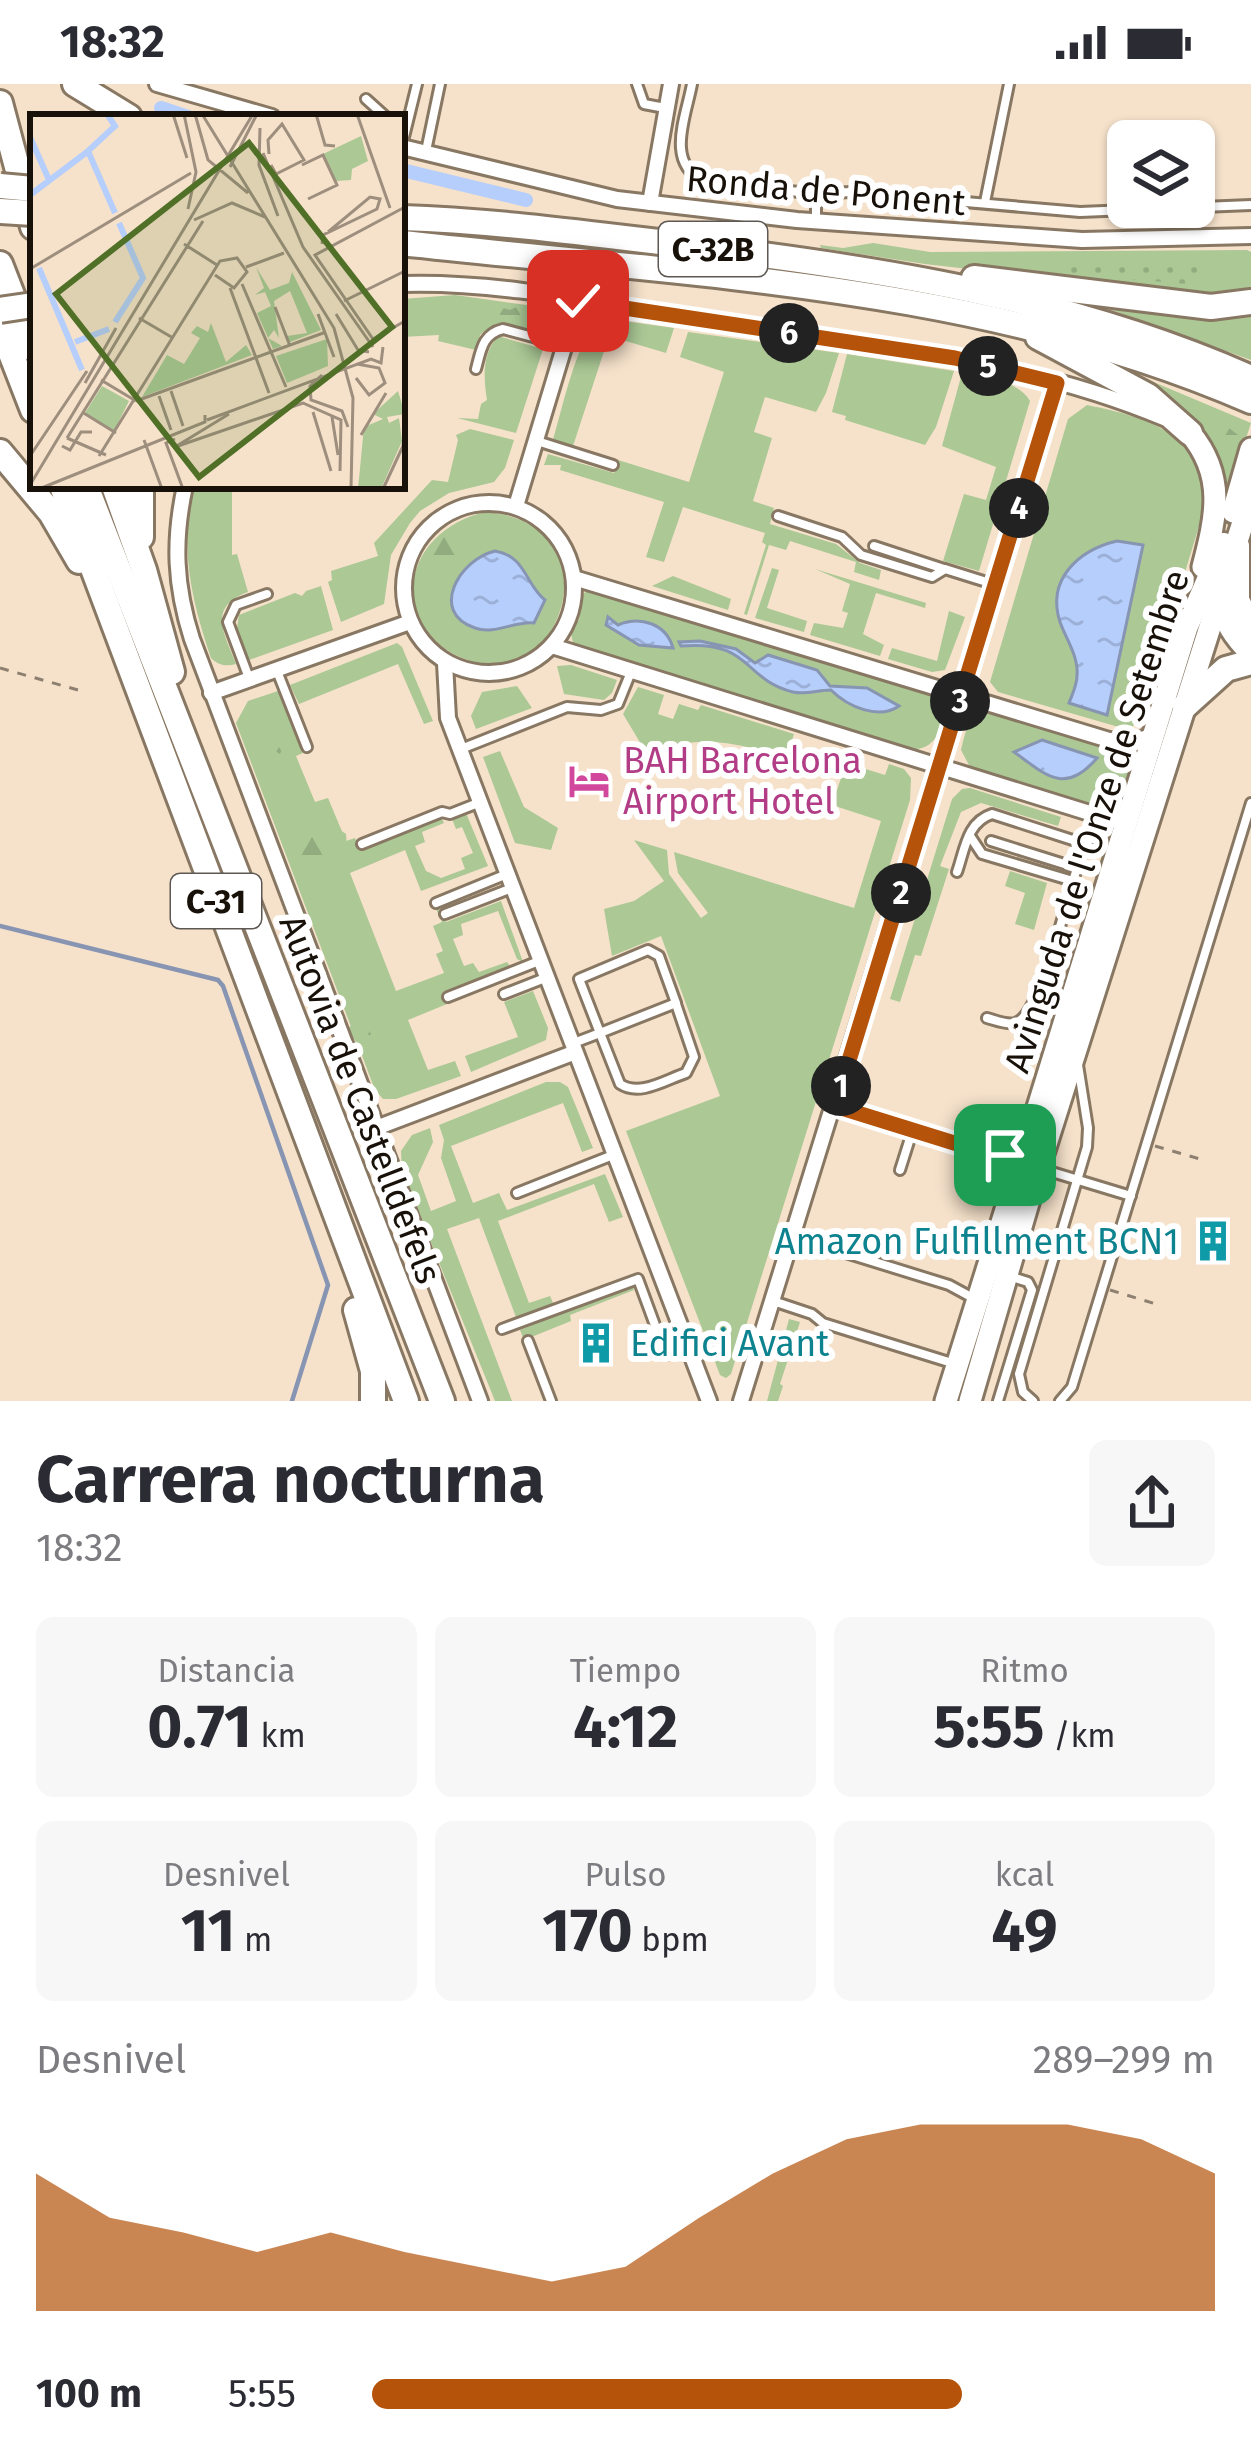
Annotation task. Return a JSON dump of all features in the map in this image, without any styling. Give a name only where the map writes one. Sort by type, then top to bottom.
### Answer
[{"type":"highway","points":[[75,84],[124,114]]},
{"type":"highway","points":[[0,103],[30,216]]},
{"type":"highway","points":[[0,186],[30,189]]},
{"type":"highway","points":[[405,202],[500,214],[526,227]]},
{"type":"highway","points":[[0,211],[30,213]]},
{"type":"highway","points":[[405,218],[526,227]]},
{"type":"highway","name":"C-32B","points":[[526,227],[898,275],[1034,304],[1123,330],[1251,377]]},
{"type":"highway","points":[[405,243],[479,251]]},
{"type":"highway","points":[[405,259],[479,251]]},
{"type":"highway","name":"C-32B","points":[[479,251],[836,289],[968,313],[1048,329],[1117,350],[1251,401]]},
{"type":"highway","points":[[0,264],[30,341]]},
{"type":"highway","points":[[898,275],[1010,281],[1211,308],[1251,302]]},
{"type":"highway","points":[[0,310],[30,305]]},
{"type":"highway","points":[[968,313],[1156,374],[1251,413]]},
{"type":"highway","points":[[0,325],[30,402]]},
{"type":"highway","points":[[1123,330],[1165,332],[1251,366]]},
{"type":"highway","points":[[1038,337],[1148,396],[1190,433]]},
{"type":"highway","points":[[0,452],[30,488]]},
{"type":"highway","points":[[30,489],[51,514],[115,633]]},
{"type":"highway","name":"Autovia de Castelldefels","points":[[63,489],[406,1401]]},
{"type":"highway","name":"Autovia de Castelldefels","points":[[87,489],[442,1401]]},
{"type":"highway","points":[[115,489],[144,569],[196,774]]},
{"type":"highway","points":[[141,489],[144,569]]},
{"type":"highway","points":[[1230,544],[1219,600],[1230,627],[1251,651]]},
{"type":"highway","points":[[1230,544],[1240,610],[1251,630]]},
{"type":"highway","points":[[1185,706],[1226,669],[1251,662]]},
{"type":"highway","points":[[317,1168],[373,1372],[373,1400]]},
{"type":"main road","points":[[1187,627],[1217,507],[1211,465],[1190,433]]},
{"type":"main road","name":"Avinguda de l'Onze de Setembre","points":[[1230,544],[1251,449]]},
{"type":"main road","name":"Avinguda de l'Onze de Setembre","points":[[946,1401],[1009,1200],[1012,1160],[1034,1120],[1119,822],[1187,627],[1251,497]]},
{"type":"main road","name":"Avinguda de l'Onze de Setembre","points":[[970,1401],[1219,600]]},
{"type":"main road","points":[[1119,822],[1151,813]]},
{"type":"main road","points":[[1035,1148],[1040,1170],[1023,1183],[1012,1160],[1035,1148]]},
{"type":"street","points":[[157,84],[262,114]]},
{"type":"street","points":[[650,203],[671,84]]},
{"type":"street","name":"Ronda de Ponent","points":[[405,140],[425,152],[650,203],[816,221],[1082,240],[1251,236]]},
{"type":"street","points":[[405,284],[479,286],[955,358],[1147,411],[1190,433]]},
{"type":"street","points":[[515,506],[578,301]]},
{"type":"street","points":[[742,1401],[1057,383]]},
{"type":"street","points":[[184,489],[175,557],[179,598],[480,1401]]},
{"type":"street","points":[[467,505],[515,506],[537,517],[568,554],[574,578],[570,614],[552,646],[513,670],[490,674],[446,663],[431,652],[410,622],[404,574],[412,550],[426,530],[467,505]]},
{"type":"street","points":[[574,578],[1119,742],[1153,735]]},
{"type":"street","points":[[211,693],[410,622]]},
{"type":"street","points":[[552,646],[1119,822]]},
{"type":"street","points":[[446,663],[448,718],[709,1401]]},
{"type":"street","points":[[376,1128],[572,1049]]},
{"type":"street","points":[[835,1106],[1012,1160]]},
{"type":"lane","points":[[405,131],[417,84]]},
{"type":"lane","points":[[425,152],[440,84]]},
{"type":"lane","points":[[638,84],[644,104],[666,108]]},
{"type":"lane","points":[[692,84],[679,153],[692,175],[704,181],[816,194],[850,191],[1080,212],[1251,205]]},
{"type":"lane","points":[[985,202],[1009,84]]},
{"type":"lane","points":[[366,99],[383,114]]},
{"type":"lane","points":[[816,194],[816,221]]},
{"type":"lane","points":[[476,369],[482,344],[494,331],[503,329],[565,346]]},
{"type":"lane","points":[[536,441],[613,465]]},
{"type":"lane","points":[[778,516],[842,537],[861,554],[932,577],[945,569]]},
{"type":"lane","points":[[874,546],[995,584]]},
{"type":"lane","points":[[249,680],[228,622],[236,604],[267,593]]},
{"type":"lane","points":[[276,670],[308,747]]},
{"type":"lane","points":[[460,749],[567,707],[610,708],[618,704],[632,671]]},
{"type":"lane","points":[[362,844],[480,802]]},
{"type":"lane","points":[[1060,1401],[1072,1387],[1251,802]]},
{"type":"lane","points":[[958,872],[977,821],[992,814],[1085,844]]},
{"type":"lane","points":[[987,1018],[1018,1022],[1034,1006],[1085,844],[1119,822]]},
{"type":"lane","points":[[970,835],[982,854],[1073,881]]},
{"type":"lane","points":[[992,841],[1077,868]]},
{"type":"lane","points":[[436,903],[509,881]]},
{"type":"lane","points":[[446,914],[509,881]]},
{"type":"lane","points":[[654,951],[694,1057],[686,1073],[636,1091],[627,1089],[620,1084],[600,1033],[579,979],[654,951]]},
{"type":"lane","points":[[448,997],[539,961]]},
{"type":"lane","points":[[504,994],[545,978]]},
{"type":"lane","points":[[572,1049],[676,1004]]},
{"type":"lane","points":[[1033,1401],[1023,1392],[1019,1374],[1088,1128],[1076,1058]]},
{"type":"lane","points":[[901,1170],[913,1130]]},
{"type":"lane","points":[[517,1193],[613,1155]]},
{"type":"lane","points":[[1040,1170],[1131,1196]]},
{"type":"lane","points":[[794,1237],[978,1298]]},
{"type":"lane","points":[[998,1401],[1032,1291],[1027,1282],[1009,1276]]},
{"type":"lane","points":[[502,1329],[638,1279],[666,1355],[688,1348]]},
{"type":"lane","points":[[773,1301],[812,1314],[823,1323],[957,1364]]},
{"type":"lane","points":[[528,1341],[551,1401]]},
{"type":"path","points":[[0,668],[78,691]]},
{"type":"path","points":[[1153,1145],[1200,1159]]},
{"type":"path","points":[[1108,1289],[1156,1304]]},
{"type":"green space","points":[[873,243],[930,252],[1247,250],[1251,252],[1251,295],[1237,300],[925,264],[820,245],[843,248]]},
{"type":"green space","points":[[1058,265],[1202,265],[1200,285],[1057,273]]},
{"type":"green space","points":[[455,295],[534,306],[547,314],[547,336],[512,325],[496,326],[480,335],[476,350],[438,341],[439,335],[405,337],[405,299]]},
{"type":"green space","points":[[1081,299],[1227,318],[1251,314],[1251,360]]},
{"type":"green space","points":[[476,300],[510,310],[518,306],[544,316],[531,327],[526,323],[484,324],[480,310],[473,306]]},
{"type":"green space","points":[[603,318],[674,328],[666,353],[609,336],[573,446],[553,440],[579,353]]},
{"type":"green space","points":[[688,332],[839,353],[816,412],[765,397],[754,432],[772,438],[753,501],[774,508],[770,524],[836,544],[860,563],[881,570],[879,580],[854,572],[856,562],[790,541],[786,550],[769,545],[744,614],[766,545],[762,542],[765,533],[683,507],[664,562],[646,557],[664,502],[560,470],[561,465],[544,465],[548,454],[614,473],[618,460],[689,482],[724,372],[680,357]]},
{"type":"green space","points":[[498,336],[543,349],[516,433],[457,418],[478,419],[481,404],[487,400],[486,359]]},
{"type":"green space","points":[[847,354],[954,371],[936,427],[925,445],[832,412]]},
{"type":"green space","points":[[1113,365],[1251,423],[1223,508],[1221,475]]},
{"type":"green space","points":[[962,373],[1009,384],[1030,401],[979,571],[943,561],[964,494],[986,500],[996,467],[942,446]]},
{"type":"green space","points":[[1087,405],[1134,417],[1173,436],[1188,450],[1203,489],[1202,516],[1141,718],[1129,730],[998,692],[990,682],[1068,419]]},
{"type":"green space","points":[[1203,410],[1219,411],[1225,425],[1242,438],[1233,469],[1219,458],[1216,443],[1198,428]]},
{"type":"green space","points":[[470,429],[514,440],[505,468],[494,482],[449,493],[420,511],[391,555],[384,604],[341,622],[328,582],[331,571],[378,556],[374,543],[432,480],[448,482],[456,435]]},
{"type":"green space","points":[[194,489],[232,489],[232,555],[237,554],[248,592],[235,598],[223,613],[224,632],[236,664],[222,665],[211,658],[198,616],[188,552]]},
{"type":"green space","points":[[486,512],[527,523],[552,545],[563,574],[562,605],[549,633],[527,654],[498,664],[462,658],[444,648],[424,627],[415,602],[417,566],[425,551],[451,526]]},
{"type":"green space","points":[[458,527],[465,531],[465,543],[472,544],[473,552],[461,562],[458,552],[443,572],[424,564],[441,537]]},
{"type":"green space","points":[[772,568],[779,570],[767,608],[807,621],[804,632],[755,618]]},
{"type":"green space","points":[[815,569],[926,603],[925,608],[876,593],[863,634],[884,645],[880,656],[810,635],[814,623],[843,628],[848,613],[842,611],[850,584]]},
{"type":"green space","points":[[673,576],[731,599],[728,610],[652,586]]},
{"type":"green space","points":[[321,586],[333,630],[249,660],[237,628],[239,615]]},
{"type":"green space","points":[[590,588],[930,692],[943,706],[939,731],[924,747],[906,749],[574,647],[571,634],[579,619],[582,595]]},
{"type":"green space","points":[[949,611],[965,617],[945,670],[932,672],[888,659],[892,648],[937,661]]},
{"type":"green space","points":[[397,643],[433,721],[424,724],[398,664],[299,704],[290,685]]},
{"type":"green space","points":[[571,665],[617,680],[612,693],[604,700],[564,694],[557,666]]},
{"type":"green space","points":[[517,686],[532,708],[476,729],[471,716],[482,692]]},
{"type":"green space","points":[[638,687],[664,695],[658,714],[673,719],[679,704],[698,710],[701,705],[794,734],[786,758],[716,742],[665,747],[647,754],[623,714]]},
{"type":"green space","points":[[278,691],[303,753],[296,756],[315,802],[328,798],[346,841],[355,838],[361,851],[442,819],[444,823],[422,832],[425,842],[415,846],[426,871],[441,878],[465,869],[461,858],[473,853],[462,827],[456,829],[452,819],[466,813],[488,866],[421,891],[405,850],[350,873],[396,991],[444,973],[436,954],[443,951],[433,926],[442,922],[436,909],[446,922],[501,901],[523,962],[517,959],[498,911],[461,924],[463,935],[453,939],[464,966],[473,963],[479,972],[507,962],[510,966],[443,992],[447,1004],[408,1020],[428,1070],[455,1061],[461,1076],[396,1099],[383,1099],[375,1090],[236,723],[248,701]]},
{"type":"green space","points":[[252,709],[270,711],[288,734],[280,754],[262,743],[260,728],[251,720]]},
{"type":"green space","points":[[990,711],[1121,752],[1130,768],[1120,800],[1103,809],[970,767],[961,750],[967,730],[972,720]]},
{"type":"green space","points":[[500,751],[524,807],[558,828],[551,850],[515,843],[483,757]]},
{"type":"green space","points":[[846,763],[885,775],[889,764],[904,769],[911,778],[910,800],[726,1378],[720,1375],[626,1131],[720,1096],[661,936],[612,956],[604,909],[634,901],[664,881],[634,840],[667,850],[669,874],[701,918],[708,913],[678,873],[674,852],[854,908],[881,821],[832,805]]},
{"type":"green space","points":[[970,788],[1061,817],[1058,826],[981,803],[961,812],[940,866],[949,869],[921,956],[915,955],[900,1002],[890,999],[952,799]]},
{"type":"green space","points":[[337,828],[346,834],[347,847],[329,853],[320,868],[302,873],[289,861],[304,833],[319,836]]},
{"type":"green space","points":[[1010,871],[1047,883],[1034,930],[1015,924],[1025,893],[1005,886]]},
{"type":"green space","points":[[533,991],[548,1028],[546,1040],[471,1072],[465,1056],[518,1037],[504,1002]]},
{"type":"green space","points":[[353,1023],[368,1026],[371,1035],[385,1038],[394,1052],[389,1061],[380,1064],[360,1049],[348,1029]]},
{"type":"green space","points":[[546,1082],[568,1087],[593,1148],[582,1152],[563,1103],[451,1146],[473,1203],[499,1193],[507,1210],[605,1174],[623,1217],[609,1222],[594,1184],[498,1221],[529,1303],[550,1296],[554,1305],[517,1320],[479,1218],[447,1229],[512,1401],[495,1401],[402,1171],[401,1151],[412,1135],[430,1128],[433,1142],[418,1175],[431,1211],[456,1201],[441,1158],[444,1140],[439,1125]]},
{"type":"green space","points":[[632,1285],[634,1290],[570,1315],[571,1321],[524,1340],[520,1330]]},
{"type":"green space","points":[[789,1319],[800,1322],[783,1386],[778,1401],[767,1401]]},
{"type":"water","points":[[1117,541],[1143,545],[1107,715],[1069,703],[1077,669],[1057,607],[1069,569],[1090,551]]},
{"type":"water","points":[[495,551],[519,564],[545,600],[534,623],[482,630],[461,620],[453,610],[451,599],[461,575],[470,564]]},
{"type":"water","points":[[608,617],[618,625],[635,621],[658,627],[673,648],[639,645],[606,625]]},
{"type":"water","points":[[679,642],[736,649],[755,663],[768,655],[817,670],[830,686],[867,688],[899,706],[873,712],[846,702],[831,690],[793,692],[776,686],[734,654]]},
{"type":"water","points":[[1042,740],[1097,758],[1074,776],[1054,778],[1014,752]]},
{"type":"waterway","points":[[161,108],[179,114]]},
{"type":"waterway","points":[[405,171],[526,200]]},
{"type":"waterway","points":[[0,926],[218,980],[223,986],[328,1285],[292,1401]]},
{"type":"place","name":"BAH Barcelona Airport Hotel","points":[[589,781]]},
{"type":"place","name":"Amazon Fulfillment BCN1","points":[[1213,1241]]},
{"type":"place","name":"Edifici Avant","points":[[596,1343]]},
{"type":"route","points":[[578,301],[955,358],[1057,383],[835,1106],[1005,1155]]}]
